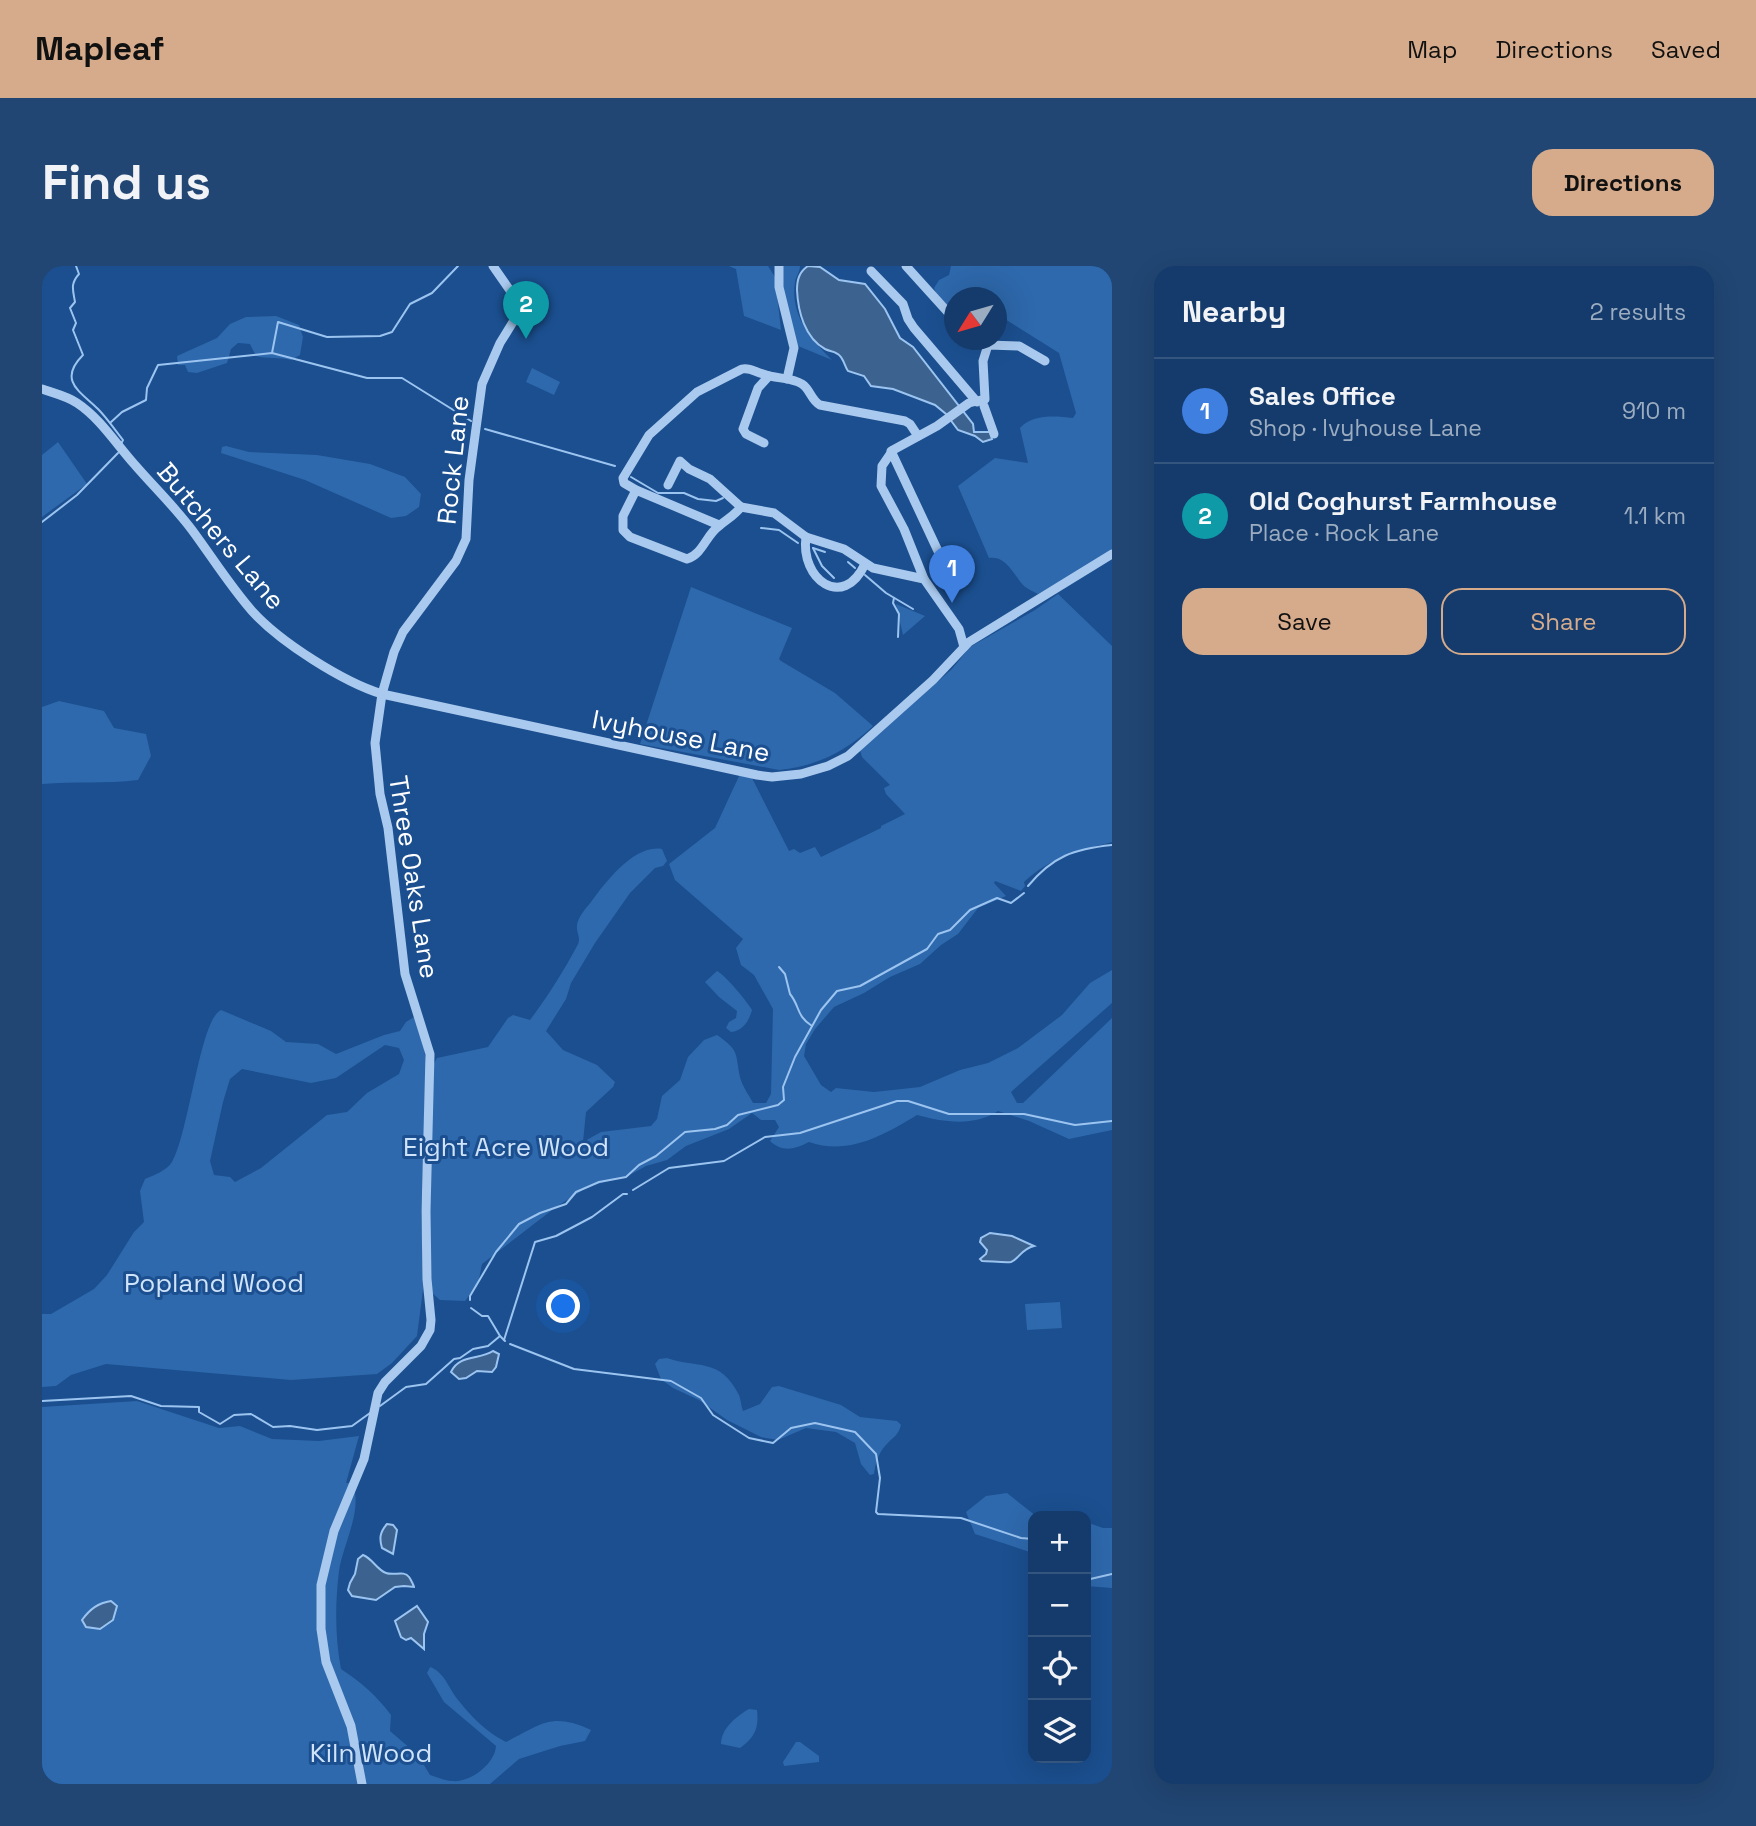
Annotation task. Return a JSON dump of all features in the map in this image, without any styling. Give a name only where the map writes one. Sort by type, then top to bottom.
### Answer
[{"type":"street","name":"Rock Lane","points":[[382,694],[394,652],[403,632],[456,561],[466,539],[468,480],[482,384],[500,343],[518,314],[518,302],[493,266]]},
{"type":"street","points":[[779,266],[783,309],[794,348],[787,379]]},
{"type":"street","points":[[906,266],[944,308]]},
{"type":"street","points":[[871,271],[903,304],[914,328],[982,401]]},
{"type":"street","points":[[1007,345],[1019,346],[1045,361]]},
{"type":"street","points":[[984,350],[982,401],[994,433]]},
{"type":"street","points":[[719,525],[636,490],[624,483],[623,478],[649,435],[697,392],[747,368],[803,384],[820,405],[905,421],[918,436]]},
{"type":"street","points":[[764,443],[746,434],[743,429],[758,388],[769,376]]},
{"type":"street","name":"Butchers Lane","points":[[42,389],[75,402],[102,424],[191,528],[228,582],[254,613],[278,635],[341,677],[382,694]]},
{"type":"street","points":[[964,647],[959,629],[924,579],[904,529],[881,486],[882,466],[891,451],[969,403],[982,401]]},
{"type":"street","points":[[891,451],[937,551]]},
{"type":"street","points":[[668,485],[680,461],[683,462],[689,469],[710,479],[741,508],[774,513],[806,537],[844,550],[864,564],[924,579]]},
{"type":"street","points":[[636,490],[623,516],[623,530],[631,537],[655,548],[687,559],[695,556],[719,525],[733,517],[741,508]]},
{"type":"street","points":[[806,537],[804,549],[808,566],[817,579],[836,588],[845,587],[862,571],[864,564]]},
{"type":"street","name":"Ivyhouse Lane","points":[[382,694],[684,761],[757,775],[787,776],[821,768],[853,752],[974,639],[1112,554]]},
{"type":"street","points":[[959,629],[974,639]]},
{"type":"street","name":"Three Oaks Lane","points":[[362,1784],[345,1708],[326,1662],[320,1604],[323,1574],[334,1531],[364,1459],[378,1393],[385,1382],[421,1346],[430,1331],[431,1320],[427,1279],[426,1211],[430,1054],[405,974],[388,828],[376,764],[375,743],[382,694]]},
{"type":"green space","points":[[729,266],[768,266],[775,277],[781,330],[744,316],[736,269]]},
{"type":"green space","points":[[782,266],[800,266],[794,294],[799,315],[809,334],[832,360],[798,346],[781,302]]},
{"type":"green space","points":[[951,266],[1112,266],[1112,551],[1038,594],[1023,585],[1005,563],[989,558],[958,486],[995,458],[1028,463],[1020,428],[1025,423],[1045,417],[1073,418],[1076,413],[1059,353],[1007,320],[1007,287],[944,287],[944,303],[939,300],[934,288],[939,280],[949,275]]},
{"type":"green space","points":[[276,316],[299,325],[303,337],[300,355],[291,360],[256,356],[250,344],[238,343],[231,349],[227,363],[197,373],[188,372],[185,365],[178,365],[177,356],[217,338],[230,324],[246,317]]},
{"type":"green space","points":[[532,368],[560,382],[554,395],[526,382]]},
{"type":"green space","points":[[58,442],[87,484],[42,517],[42,455]]},
{"type":"green space","points":[[222,447],[249,452],[317,455],[370,464],[405,477],[421,494],[419,507],[406,516],[391,518],[305,480],[221,453]]},
{"type":"green space","points":[[691,587],[792,628],[779,659],[835,693],[873,726],[830,756],[806,765],[779,770],[640,744]]},
{"type":"green space","name":"Eight Acre Wood","points":[[1058,594],[1112,646],[1112,842],[1076,852],[1044,866],[1024,882],[1025,886],[1021,891],[995,881],[1006,896],[978,908],[958,934],[920,964],[834,1007],[815,1029],[806,1044],[804,1056],[821,1085],[831,1092],[836,1088],[874,1092],[920,1087],[960,1070],[988,1063],[1018,1048],[1062,1015],[1090,983],[1112,970],[1112,1003],[1011,1092],[1017,1103],[1023,1103],[1112,1018],[1112,1130],[1069,1139],[998,1111],[979,1119],[958,1122],[917,1115],[879,1136],[852,1145],[823,1146],[809,1142],[794,1148],[784,1148],[770,1141],[779,1127],[775,1120],[761,1120],[752,1113],[729,1129],[686,1146],[667,1160],[646,1166],[626,1177],[589,1186],[556,1207],[482,1264],[478,1284],[465,1301],[440,1300],[431,1292],[428,1245],[432,1067],[437,1058],[488,1047],[513,1015],[530,1020],[577,946],[577,925],[585,910],[621,866],[641,852],[662,849],[667,861],[663,866],[655,868],[630,893],[595,943],[546,1031],[563,1050],[597,1065],[615,1082],[586,1112],[583,1142],[601,1132],[651,1126],[657,1119],[662,1096],[680,1080],[688,1057],[704,1040],[717,1035],[730,1045],[735,1053],[741,1080],[753,1103],[766,1103],[771,1094],[773,1009],[754,975],[741,965],[736,948],[743,939],[675,880],[669,864],[715,828],[740,774],[751,776],[789,851],[794,849],[800,853],[815,847],[821,857],[905,814],[886,794],[884,788],[890,785],[862,757],[860,750],[952,669],[970,647]]},
{"type":"green space","points":[[896,604],[925,616],[903,635]]},
{"type":"green space","points":[[59,701],[104,711],[114,728],[146,734],[151,756],[138,780],[42,784],[42,707]]},
{"type":"green space","points":[[717,971],[736,989],[752,1010],[745,1025],[739,1030],[731,1032],[726,1028],[729,1022],[736,1018],[737,1011],[705,982]]},
{"type":"green space","name":"Popland Wood","points":[[221,1010],[271,1031],[286,1042],[318,1044],[336,1054],[400,1031],[406,1022],[414,1017],[423,1039],[427,1071],[421,1213],[424,1282],[417,1336],[392,1363],[377,1374],[291,1380],[106,1364],[71,1375],[56,1386],[42,1387],[42,1314],[51,1314],[94,1289],[144,1222],[140,1191],[145,1179],[172,1162],[178,1148],[201,1054],[214,1018]],"holes":[[[385,1045],[399,1048],[404,1060],[399,1074],[367,1093],[347,1112],[327,1115],[261,1168],[235,1182],[230,1177],[214,1175],[210,1161],[223,1102],[230,1079],[242,1069],[311,1083],[336,1078]]]},
{"type":"green space","points":[[1060,1302],[1062,1328],[1027,1330],[1025,1304]]},
{"type":"green space","points":[[667,1358],[716,1369],[732,1383],[739,1395],[743,1411],[760,1404],[772,1387],[779,1386],[841,1405],[860,1417],[897,1421],[901,1425],[897,1434],[881,1451],[874,1474],[870,1475],[861,1464],[855,1443],[836,1432],[806,1428],[778,1440],[761,1437],[727,1420],[699,1400],[661,1379],[655,1364],[659,1359]]},
{"type":"green space","name":"Kiln Wood","points":[[137,1401],[219,1428],[240,1426],[272,1439],[319,1441],[359,1436],[346,1483],[352,1483],[356,1504],[341,1560],[336,1608],[341,1669],[386,1708],[391,1715],[390,1731],[418,1755],[430,1775],[449,1781],[474,1776],[486,1766],[495,1753],[496,1746],[444,1702],[427,1673],[430,1667],[443,1677],[455,1697],[475,1719],[506,1742],[547,1722],[556,1721],[591,1730],[585,1741],[519,1759],[490,1784],[42,1784],[42,1407]]},
{"type":"green space","points":[[1007,1493],[1030,1511],[1028,1551],[975,1534],[966,1512],[986,1496]]},
{"type":"green space","points":[[1091,1524],[1112,1528],[1112,1588],[1091,1586]]},
{"type":"green space","points":[[749,1709],[757,1710],[757,1716],[755,1732],[749,1740],[740,1748],[721,1744],[727,1728]]},
{"type":"green space","points":[[796,1742],[819,1756],[819,1762],[784,1766],[783,1762]]},
{"type":"shaded area","points":[[808,266],[820,267],[839,280],[865,284],[885,309],[900,338],[913,347],[973,424],[974,432],[990,432],[992,439],[983,442],[958,430],[935,405],[893,389],[871,386],[864,376],[848,371],[838,354],[818,344],[804,324],[798,298],[798,280]]},
{"type":"shaded area","points":[[990,1233],[1012,1236],[1034,1246],[1026,1249],[1011,1262],[982,1261],[980,1259],[987,1250],[980,1242],[981,1238]]},
{"type":"shaded area","points":[[493,1351],[499,1354],[492,1372],[477,1371],[459,1379],[451,1372],[459,1362]]},
{"type":"shaded area","points":[[387,1524],[393,1525],[397,1530],[393,1554],[382,1548],[381,1544],[380,1538]]},
{"type":"shaded area","points":[[363,1555],[386,1573],[407,1575],[414,1587],[395,1587],[376,1600],[352,1596],[348,1590],[358,1559]]},
{"type":"shaded area","points":[[111,1601],[117,1606],[113,1620],[100,1629],[86,1627],[82,1620],[88,1613],[98,1605]]},
{"type":"shaded area","points":[[417,1606],[428,1622],[424,1634],[424,1649],[411,1638],[406,1640],[401,1637],[395,1621]]},
{"type":"waterway","points":[[76,266],[79,274],[73,284],[75,302],[70,308],[76,323],[73,330],[83,355],[75,364],[72,379],[79,391],[123,440],[121,444]]},
{"type":"waterway","points":[[272,353],[278,322],[327,337],[380,336],[392,332],[410,304],[432,293],[458,266]]},
{"type":"waterway","points":[[110,423],[122,412],[146,400],[147,388],[158,365],[272,353],[367,378],[402,378],[471,421]]},
{"type":"waterway","points":[[485,429],[615,466]]},
{"type":"waterway","points":[[42,522],[77,495],[118,453]]},
{"type":"waterway","points":[[631,477],[658,493],[684,493],[698,499],[716,501],[723,498]]},
{"type":"waterway","points":[[761,528],[779,530],[798,543]]},
{"type":"waterway","points":[[813,548],[822,566],[834,578]]},
{"type":"waterway","points":[[813,548],[825,552]]},
{"type":"waterway","points":[[848,562],[855,568]]},
{"type":"waterway","points":[[865,575],[886,593],[913,609]]},
{"type":"waterway","points":[[894,598],[893,603],[899,614],[898,637]]},
{"type":"waterway","points":[[1028,886],[1046,867],[1065,856],[1112,845]]},
{"type":"waterway","points":[[470,1300],[496,1252],[519,1224],[566,1204],[576,1192],[599,1182],[626,1177],[685,1132],[715,1129],[727,1125],[738,1115],[778,1105],[784,1100],[783,1087],[795,1057],[821,1010],[837,991],[860,986],[927,949],[938,934],[950,930],[970,910],[997,898],[1011,903],[1024,893]]},
{"type":"waterway","points":[[779,967],[785,974],[790,994],[801,1015],[812,1026]]},
{"type":"waterway","points":[[633,1190],[669,1168],[724,1161],[765,1137],[800,1133],[897,1101],[908,1101],[949,1114],[1024,1114],[1075,1125],[1112,1121]]},
{"type":"waterway","points":[[504,1340],[535,1242],[556,1236],[627,1194]]},
{"type":"waterway","points":[[471,1308],[482,1316],[488,1316],[500,1336]]},
{"type":"waterway","points":[[380,1406],[406,1387],[426,1384],[454,1359],[473,1349],[488,1346],[500,1336],[505,1341]]},
{"type":"waterway","points":[[510,1344],[574,1369],[671,1381],[701,1398],[713,1415],[749,1438],[773,1443],[791,1428],[815,1423],[855,1432],[876,1454],[880,1478],[876,1512],[878,1514],[961,1518],[1028,1539]]},
{"type":"waterway","points":[[42,1401],[131,1396],[161,1406],[199,1407],[199,1412],[220,1424],[234,1415],[251,1414],[273,1427],[290,1426],[317,1430],[352,1426],[370,1413]]},
{"type":"waterway","points":[[1091,1579],[1112,1574]]},
{"type":"place","name":"Old Coghurst Farmhouse","points":[[526,339]]},
{"type":"place","name":"Sales Office","points":[[952,603]]}]
